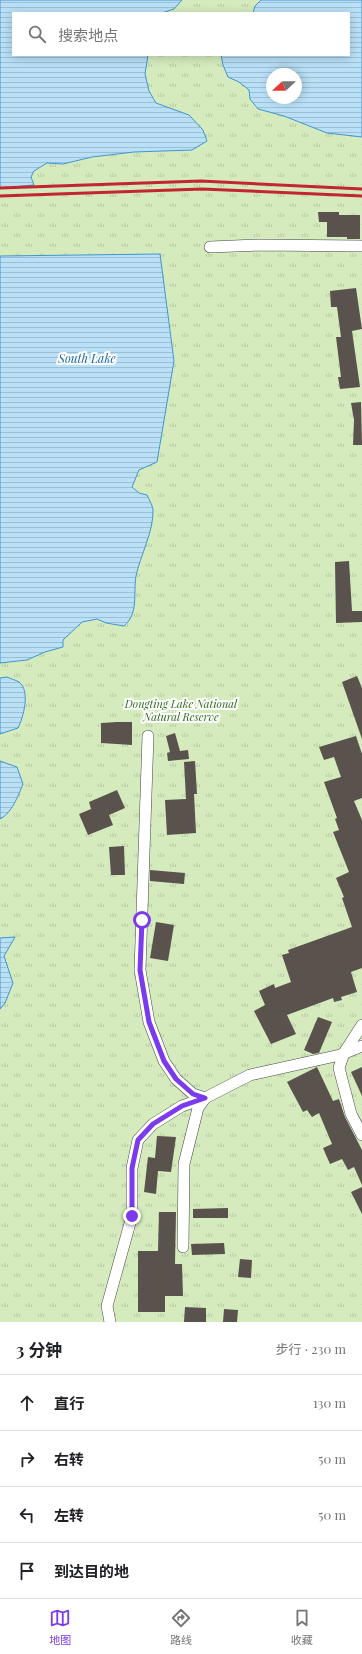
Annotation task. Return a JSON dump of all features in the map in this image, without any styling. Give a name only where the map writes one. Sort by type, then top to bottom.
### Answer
[{"type":"street","points":[[210,247],[259,245],[362,246]]},
{"type":"street","points":[[148,736],[140,970],[149,1022],[164,1061],[176,1079],[193,1094],[205,1098]]},
{"type":"street","points":[[362,1025],[344,1053],[339,1068],[351,1114],[362,1135]]},
{"type":"street","points":[[110,1322],[107,1306],[132,1216],[132,1168],[138,1140],[153,1124],[182,1106],[205,1098],[250,1075],[344,1053],[362,1046]]},
{"type":"street","points":[[183,1247],[184,1164],[198,1108],[205,1098]]},
{"type":"green space","name":"Dongting Lake National Natural Reserve","points":[[0,0],[362,0],[362,1322],[0,1322]]},
{"type":"water","points":[[0,0],[182,0],[174,9],[165,12],[12,12],[12,56],[148,56],[145,74],[149,91],[156,103],[189,115],[203,130],[207,141],[192,150],[134,152],[92,157],[63,164],[47,163],[34,171],[31,177],[34,185],[0,188]]},
{"type":"water","points":[[261,0],[362,0],[362,137],[327,133],[284,116],[258,109],[250,99],[249,90],[239,82],[228,77],[221,56],[350,56],[350,12],[253,12],[255,6]]},
{"type":"water","name":"South Lake","points":[[160,254],[174,361],[157,462],[139,470],[132,487],[139,493],[147,495],[153,509],[153,517],[136,576],[134,609],[132,615],[124,626],[106,623],[97,619],[82,622],[63,640],[63,647],[45,652],[27,660],[0,663],[0,256]]},
{"type":"water","points":[[7,677],[19,682],[23,686],[25,692],[25,705],[18,728],[0,734],[0,678]]},
{"type":"water","points":[[0,761],[17,767],[23,784],[17,799],[8,813],[0,819]]},
{"type":"water","points":[[15,937],[4,956],[13,983],[5,1003],[0,1009],[0,938]]},
{"type":"building","points":[[318,212],[339,212],[339,215],[360,215],[360,239],[347,239],[347,237],[327,237],[327,222],[319,222]]},
{"type":"building","points":[[356,288],[362,329],[352,331],[360,387],[340,389],[338,377],[341,377],[336,337],[341,337],[337,307],[331,307],[330,291]]},
{"type":"building","points":[[361,402],[362,445],[353,445],[354,420],[351,403]]},
{"type":"building","points":[[349,561],[352,611],[362,611],[362,622],[336,623],[335,562]]},
{"type":"building","points":[[357,676],[362,688],[362,739],[342,682]]},
{"type":"building","points":[[132,722],[132,745],[101,743],[101,723]]},
{"type":"building","points":[[175,733],[180,751],[188,750],[189,759],[168,761],[167,753],[170,752],[166,736]]},
{"type":"building","points":[[356,736],[362,754],[362,798],[354,801],[362,820],[362,968],[351,972],[357,992],[341,997],[342,1000],[334,1002],[333,998],[287,1015],[296,1034],[271,1044],[254,1011],[265,1005],[259,991],[274,984],[275,988],[291,982],[282,955],[289,953],[288,950],[352,927],[342,898],[344,897],[336,878],[349,872],[333,832],[339,830],[335,819],[337,818],[324,782],[341,777],[334,757],[324,760],[319,747]]},
{"type":"building","points":[[195,761],[197,794],[194,794],[196,833],[167,835],[165,800],[186,799],[184,762]]},
{"type":"building","points":[[117,790],[125,808],[109,815],[113,825],[88,835],[79,814],[91,809],[89,802]]},
{"type":"building","points":[[124,846],[125,875],[111,875],[109,847]]},
{"type":"building","points":[[150,870],[185,873],[184,884],[150,881]]},
{"type":"building","points":[[156,922],[174,925],[168,961],[150,958]]},
{"type":"building","points":[[318,1017],[332,1022],[319,1053],[313,1054],[304,1050]]},
{"type":"building","points":[[317,1067],[333,1101],[339,1099],[345,1117],[362,1150],[362,1185],[354,1167],[348,1170],[342,1159],[330,1164],[323,1148],[332,1144],[319,1113],[312,1117],[307,1110],[303,1112],[287,1082]]},
{"type":"building","points":[[362,1067],[362,1096],[351,1072]]},
{"type":"building","points":[[157,1136],[176,1137],[171,1172],[158,1171],[156,1194],[144,1192],[148,1157],[155,1158]]},
{"type":"building","points":[[362,1187],[362,1214],[351,1192]]},
{"type":"building","points":[[228,1208],[228,1218],[193,1218],[193,1209]]},
{"type":"building","points":[[159,1212],[176,1212],[175,1264],[182,1264],[183,1296],[165,1296],[165,1312],[138,1312],[138,1251],[158,1251]]},
{"type":"building","points":[[224,1243],[225,1254],[192,1255],[191,1244]]},
{"type":"building","points":[[240,1259],[252,1260],[251,1278],[238,1277]]},
{"type":"building","points":[[185,1307],[206,1308],[206,1322],[184,1322]]},
{"type":"building","points":[[224,1309],[238,1310],[237,1322],[223,1322]]},
{"type":"railway","points":[[0,188],[201,181],[362,189]]},
{"type":"railway","points":[[0,196],[202,189],[362,196]]},
{"type":"route","points":[[132,1216],[132,1168],[138,1140],[153,1124],[182,1106],[205,1098],[193,1094],[176,1079],[164,1061],[149,1022],[140,970],[142,920]]}]
